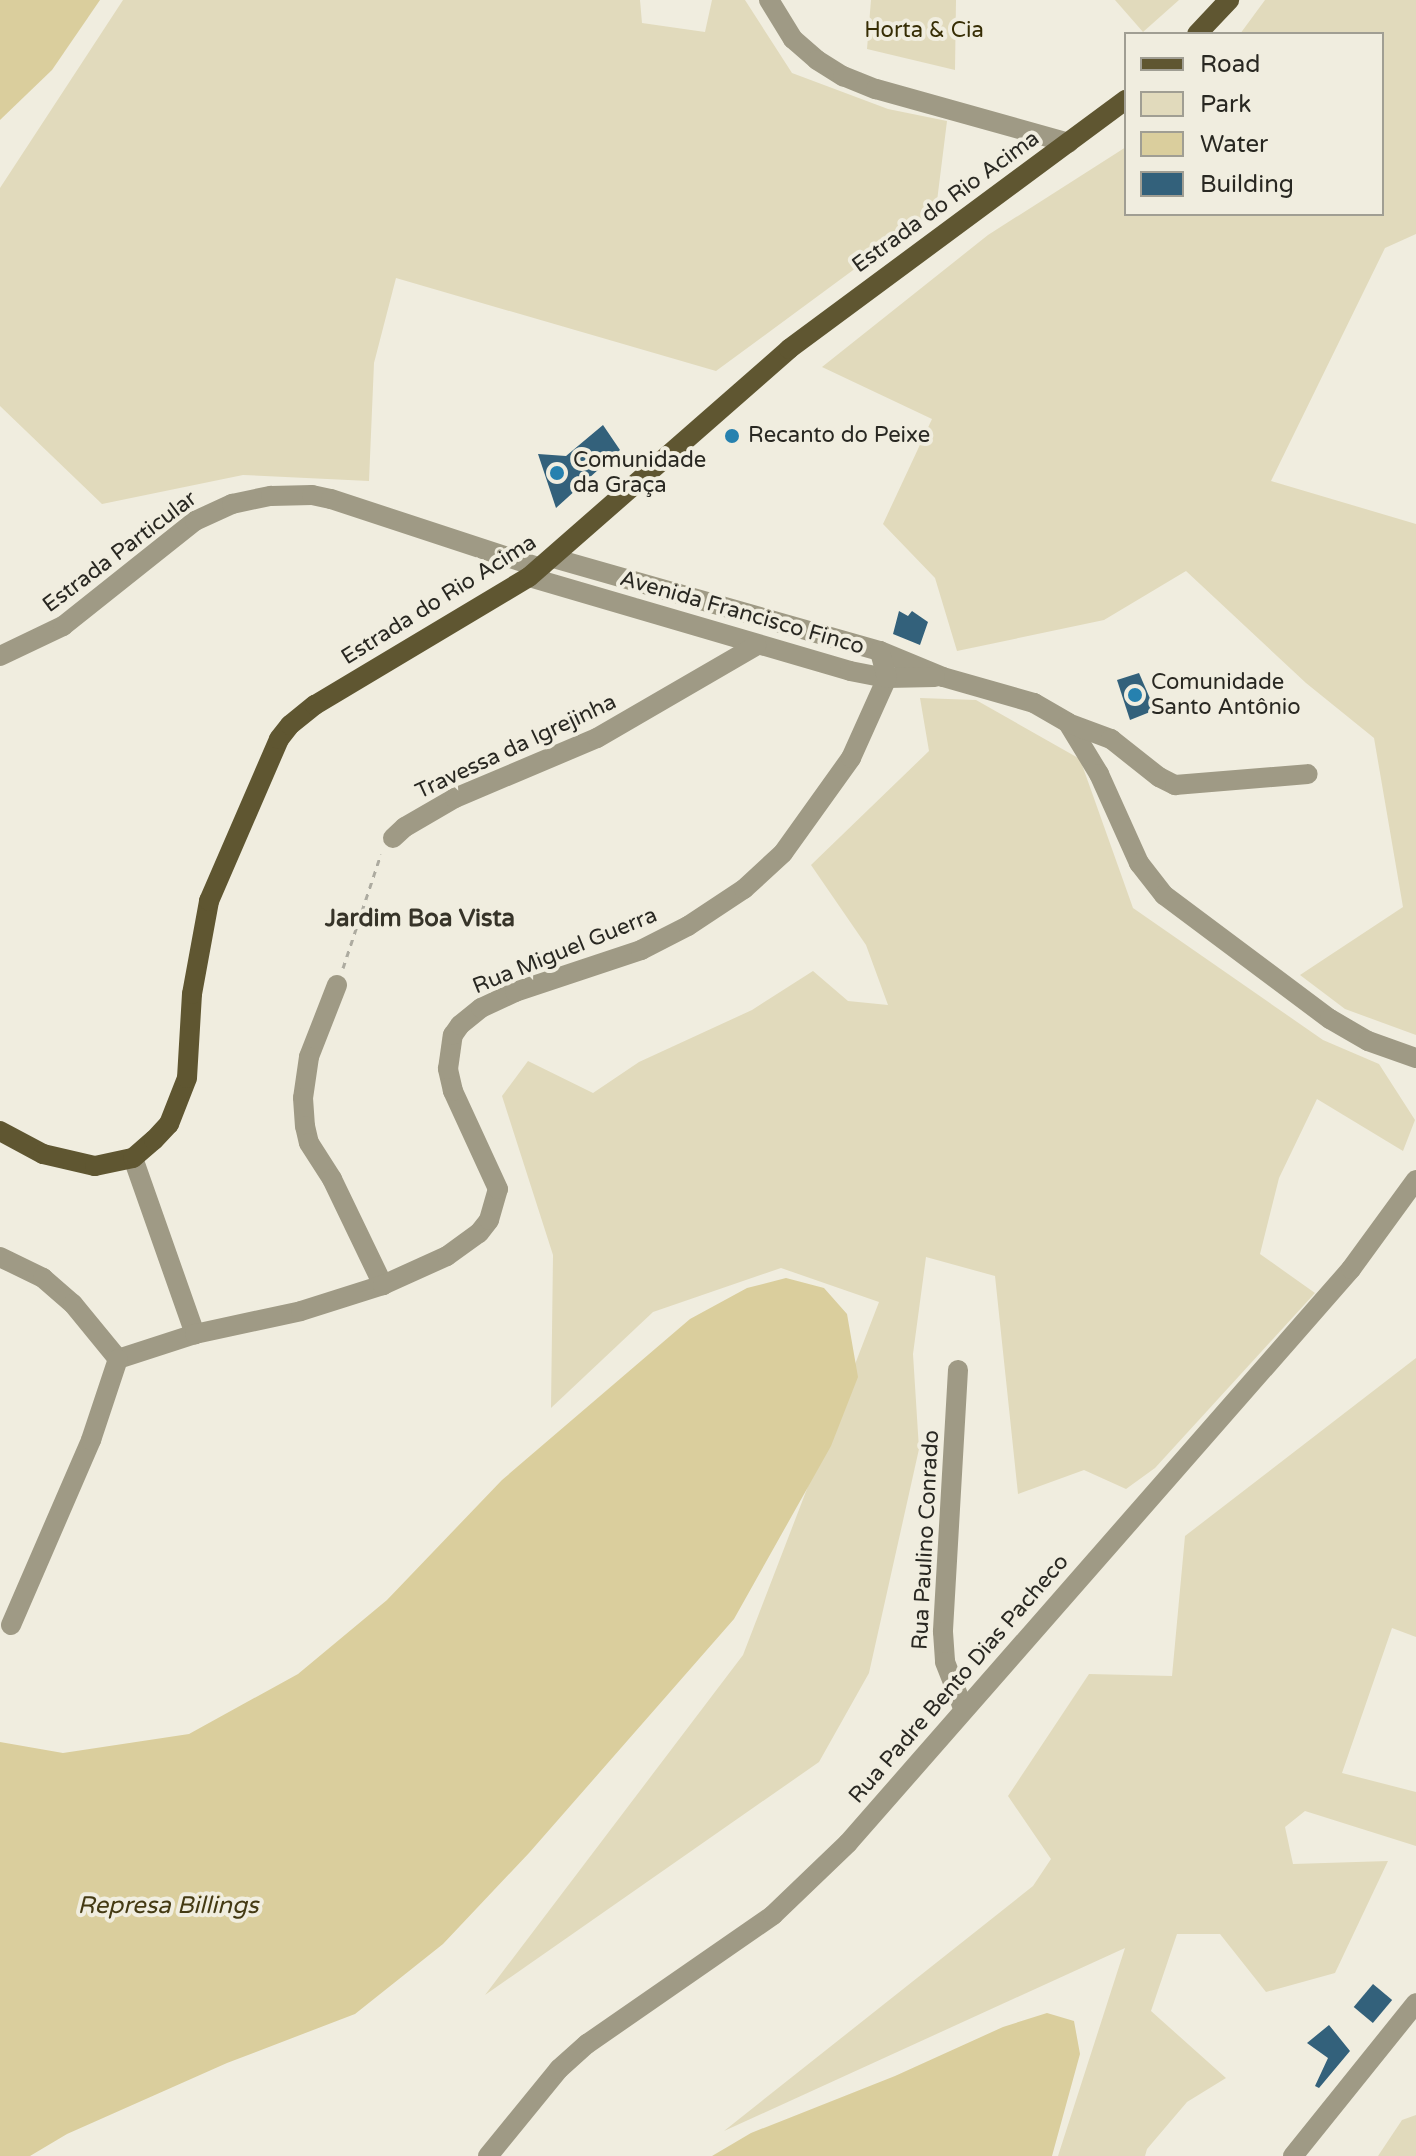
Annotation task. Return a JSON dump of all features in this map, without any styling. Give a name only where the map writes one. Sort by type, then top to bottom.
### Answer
[{"type":"main road","points":[[1199,32],[1229,0]]},
{"type":"main road","name":"Estrada do Rio Acima","points":[[133,1158],[169,1124],[179,1104],[187,1078],[192,994],[209,901],[279,739],[290,725],[315,705],[541,567],[789,349],[1124,102]]},
{"type":"main road","points":[[0,1131],[43,1154],[80,1165],[103,1165],[133,1158]]},
{"type":"street","points":[[769,0],[793,39],[817,60],[843,76],[876,89],[1069,143]]},
{"type":"street","name":"Avenida Francisco Finco","points":[[271,496],[312,495],[331,499],[541,567],[756,646],[887,678],[943,677]]},
{"type":"street","name":"Estrada Particular","points":[[0,656],[63,626],[195,521],[232,504],[271,496]]},
{"type":"street","name":"Avenida Francisco Finco","points":[[541,567],[880,651],[943,677],[1034,703],[1068,723],[1099,774],[1139,863],[1164,895],[1330,1019],[1368,1041],[1416,1058]]},
{"type":"street","name":"Travessa da Igrejinha","points":[[393,838],[405,827],[455,798],[597,738],[756,646]]},
{"type":"street","points":[[880,651],[887,678]]},
{"type":"street","name":"Rua Miguel Guerra","points":[[118,1359],[195,1334],[301,1311],[383,1285],[461,1247],[479,1233],[495,1206],[498,1189],[453,1091],[448,1069],[453,1035],[460,1025],[481,1008],[515,992],[641,950],[688,926],[744,889],[783,853],[826,797],[851,758],[887,678]]},
{"type":"street","points":[[1068,723],[1111,739],[1159,777],[1175,785],[1308,774]]},
{"type":"street","points":[[337,985],[309,1057],[303,1098],[305,1126],[309,1143],[332,1179],[383,1285]]},
{"type":"street","points":[[133,1158],[195,1334]]},
{"type":"street","name":"Rua Padre Bento Dias Pacheco","points":[[488,2156],[559,2069],[587,2044],[622,2016],[734,1945],[802,1889],[884,1805],[963,1708],[1351,1269],[1416,1180]]},
{"type":"street","points":[[0,1257],[43,1278],[73,1304],[118,1359],[91,1440],[11,1625]]},
{"type":"street","name":"Rua Paulino Conrado","points":[[958,1370],[943,1632],[945,1662],[963,1708]]},
{"type":"street","points":[[1293,2156],[1416,2003]]},
{"type":"path","points":[[337,985],[376,865],[393,838]]},
{"type":"green space","points":[[123,0],[640,0],[642,23],[705,32],[712,0],[745,0],[792,73],[888,109],[947,121],[936,209],[716,371],[396,278],[374,363],[369,481],[243,475],[102,504],[0,406],[0,188]]},
{"type":"green space","name":"Horta & Cia","points":[[871,0],[956,0],[955,70],[867,49]]},
{"type":"green space","points":[[1115,0],[1179,0],[1143,32]]},
{"type":"green space","points":[[1265,0],[1416,0],[1416,234],[1385,248],[1271,481],[1416,524],[1416,1035],[1345,1009],[1300,975],[1403,907],[1374,738],[1306,683],[1186,571],[1104,620],[957,651],[935,578],[883,524],[932,419],[822,367],[988,235],[1124,148],[1124,216],[1384,216],[1384,32],[1241,32]]},
{"type":"green space","points":[[920,698],[976,700],[1080,759],[1133,908],[1323,1040],[1379,1064],[1415,1120],[1403,1151],[1317,1099],[1279,1178],[1260,1254],[1315,1293],[1155,1468],[1126,1489],[1084,1470],[1018,1494],[995,1276],[926,1257],[913,1354],[919,1449],[869,1673],[819,1762],[485,1995],[743,1655],[879,1302],[781,1268],[653,1312],[551,1408],[553,1255],[502,1096],[528,1061],[593,1093],[639,1062],[752,1010],[813,971],[848,1001],[888,1005],[866,945],[811,865],[929,751]]},
{"type":"green space","points":[[1416,1358],[1416,1637],[1392,1628],[1342,1773],[1416,1792],[1416,1846],[1305,1811],[1285,1827],[1293,1864],[1388,1861],[1335,1973],[1266,1992],[1220,1934],[1177,1934],[1151,2011],[1226,2078],[1187,2102],[1147,2149],[1145,2156],[1058,2156],[1125,1948],[724,2131],[1033,1886],[1051,1859],[1008,1796],[1089,1674],[1172,1676],[1185,1536]]},
{"type":"green space","points":[[1416,2115],[1416,2156],[1378,2156],[1402,2120]]},
{"type":"water","points":[[0,0],[100,0],[52,70],[0,120]]},
{"type":"water","name":"Represa Billings","points":[[786,1278],[824,1288],[847,1314],[858,1377],[831,1446],[734,1619],[529,1853],[443,1944],[355,2014],[227,2063],[67,2134],[30,2156],[0,2156],[0,1742],[63,1753],[189,1734],[298,1674],[387,1600],[502,1480],[690,1319],[747,1288]]},
{"type":"water","points":[[1047,2013],[1074,2021],[1080,2054],[1052,2156],[712,2156],[751,2133],[895,2076],[1003,2027]]},
{"type":"building","points":[[603,425],[620,450],[556,508],[538,454],[566,456]]},
{"type":"building","points":[[899,611],[908,616],[912,611],[928,622],[920,645],[893,634]]},
{"type":"building","name":"Comunidade Santo Antônio","points":[[1139,673],[1155,710],[1130,720],[1117,680]]},
{"type":"building","points":[[1373,1984],[1392,2000],[1373,2023],[1354,2007]]},
{"type":"building","points":[[1329,2025],[1350,2051],[1319,2088],[1315,2086],[1328,2058],[1307,2043]]},
{"type":"place","name":"Recanto do Peixe","points":[[732,436]]},
{"type":"place","name":"Comunidade da Graça","points":[[557,473]]},
{"type":"place","name":"Comunidade Santo Antônio","points":[[1135,695]]},
{"type":"district","name":"Jardim Boa Vista","points":[[420,919]]}]
